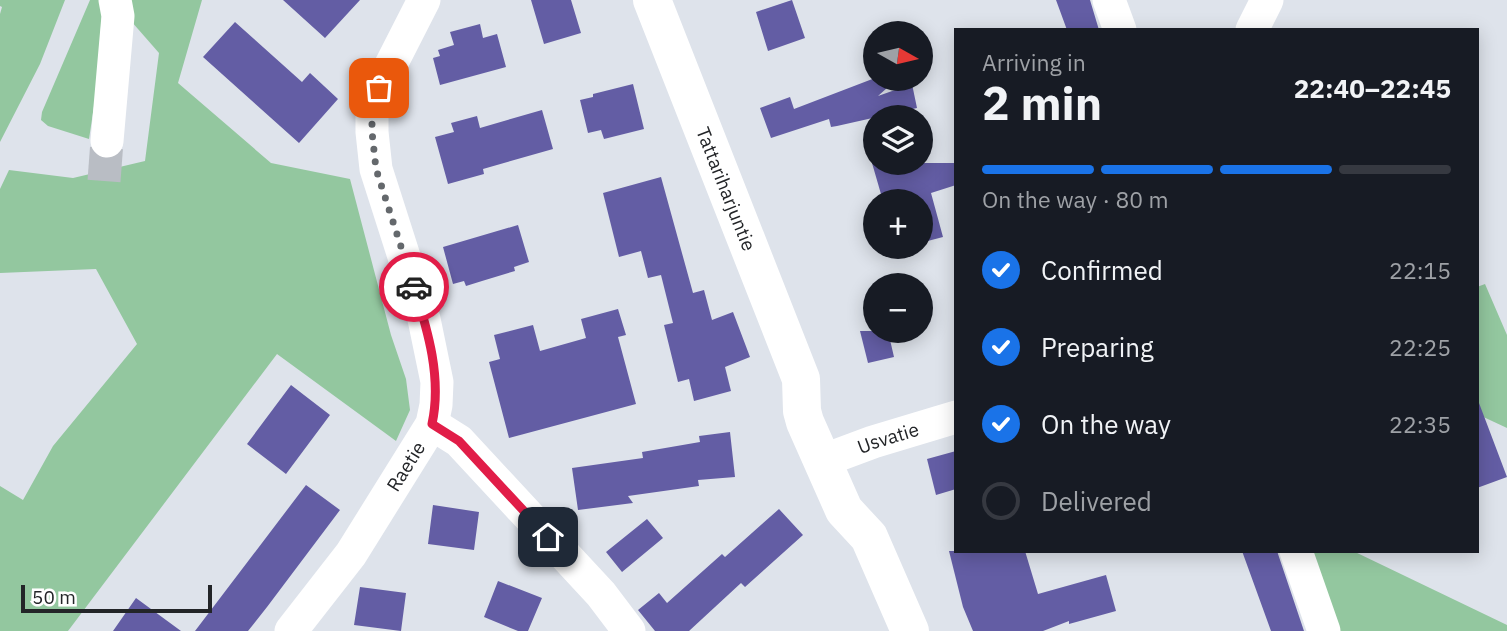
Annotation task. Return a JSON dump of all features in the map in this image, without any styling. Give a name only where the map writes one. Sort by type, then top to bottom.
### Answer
[{"type":"main road","name":"Tattariharjuntie","points":[[652,0],[801,379],[802,411],[834,457],[844,510],[869,537],[910,631]]},
{"type":"street","points":[[107,141],[118,16],[115,0]]},
{"type":"street","name":"Raetie","points":[[290,631],[351,554],[432,424],[437,382],[426,331],[376,169],[372,132],[372,102],[424,0]]},
{"type":"street","points":[[1109,0],[1119,28]]},
{"type":"street","points":[[1253,28],[1267,0]]},
{"type":"street","name":"Usvatie","points":[[834,457],[954,418]]},
{"type":"street","points":[[432,424],[459,441],[601,594],[629,631]]},
{"type":"street","points":[[1297,553],[1324,631]]},
{"type":"green space","points":[[0,0],[65,0],[40,64],[0,142],[2,7]]},
{"type":"green space","points":[[90,0],[103,0],[96,93],[89,139],[48,126],[41,120]]},
{"type":"green space","points":[[123,0],[202,0],[178,83],[271,163],[350,179],[391,335],[406,379],[410,410],[396,441],[277,354],[68,631],[0,631],[0,486],[23,500],[53,446],[137,344],[96,269],[0,273],[0,189],[9,170],[73,178],[145,161],[159,53],[124,13]]},
{"type":"green space","points":[[1485,284],[1507,335],[1507,428],[1479,415],[1479,286]]},
{"type":"green space","points":[[1307,553],[1357,553],[1507,625],[1507,631],[1335,631]]},
{"type":"building","points":[[283,0],[360,0],[325,38]]},
{"type":"building","points":[[531,0],[571,0],[581,33],[544,44]]},
{"type":"building","points":[[792,0],[805,38],[768,51],[756,12]]},
{"type":"building","points":[[1056,0],[1090,0],[1098,28],[1066,28]]},
{"type":"building","points":[[235,22],[302,82],[310,73],[338,99],[299,143],[203,57]]},
{"type":"building","points":[[480,24],[483,38],[497,34],[506,67],[440,85],[433,58],[440,56],[438,50],[454,45],[450,32]]},
{"type":"building","points":[[863,83],[863,91],[884,91],[878,96],[892,91],[913,91],[916,105],[863,105],[863,120],[831,127],[829,119],[771,138],[760,108],[790,97],[794,109]]},
{"type":"building","points":[[633,84],[644,129],[604,139],[601,130],[588,133],[580,100]]},
{"type":"building","points":[[542,110],[553,149],[483,169],[484,174],[448,184],[435,137],[454,132],[451,123],[477,116],[480,128]]},
{"type":"building","points":[[933,163],[954,163],[954,186],[933,192],[933,189],[880,189],[875,175],[933,175]]},
{"type":"building","points":[[661,177],[693,293],[704,290],[712,320],[733,312],[750,357],[725,367],[731,391],[694,401],[689,379],[678,382],[664,325],[673,323],[661,275],[648,278],[641,251],[619,257],[603,193]]},
{"type":"building","points":[[933,200],[943,237],[933,240]]},
{"type":"building","points":[[518,225],[529,262],[514,267],[515,271],[466,286],[464,281],[453,284],[443,247]]},
{"type":"building","points":[[618,309],[626,335],[618,337],[636,404],[509,438],[489,362],[500,359],[494,335],[533,325],[540,351],[586,338],[581,319]]},
{"type":"building","points":[[863,343],[891,343],[894,357],[868,363]]},
{"type":"building","points":[[291,385],[330,415],[286,474],[247,444]]},
{"type":"building","points":[[1479,403],[1507,477],[1479,487]]},
{"type":"building","points":[[730,432],[735,477],[698,480],[699,486],[628,496],[633,503],[578,510],[572,468],[643,458],[642,452],[700,442],[699,436]]},
{"type":"building","points":[[954,452],[954,490],[936,495],[927,459]]},
{"type":"building","points":[[306,485],[340,510],[267,607],[248,631],[195,631]]},
{"type":"building","points":[[433,505],[479,512],[474,550],[428,544]]},
{"type":"building","points":[[779,509],[803,535],[745,587],[741,583],[689,631],[655,631],[638,610],[659,593],[667,603],[722,554],[725,557]]},
{"type":"building","points":[[647,519],[663,538],[622,572],[606,552]]},
{"type":"building","points":[[949,551],[1026,553],[1038,594],[1106,575],[1116,611],[1069,624],[1069,621],[1043,631],[973,631],[963,607]]},
{"type":"building","points":[[1243,553],[1278,553],[1304,631],[1271,631]]},
{"type":"building","points":[[498,581],[542,598],[528,631],[518,631],[484,617]]},
{"type":"building","points":[[360,587],[406,593],[401,631],[354,625]]},
{"type":"building","points":[[136,598],[181,631],[113,631]]},
{"type":"tunnel","points":[[104,181],[107,141]]},
{"type":"way so far","points":[[379,88],[372,102],[376,169],[414,287]]},
{"type":"route","points":[[414,287],[424,319],[437,382],[432,424],[459,441],[548,537]]}]
